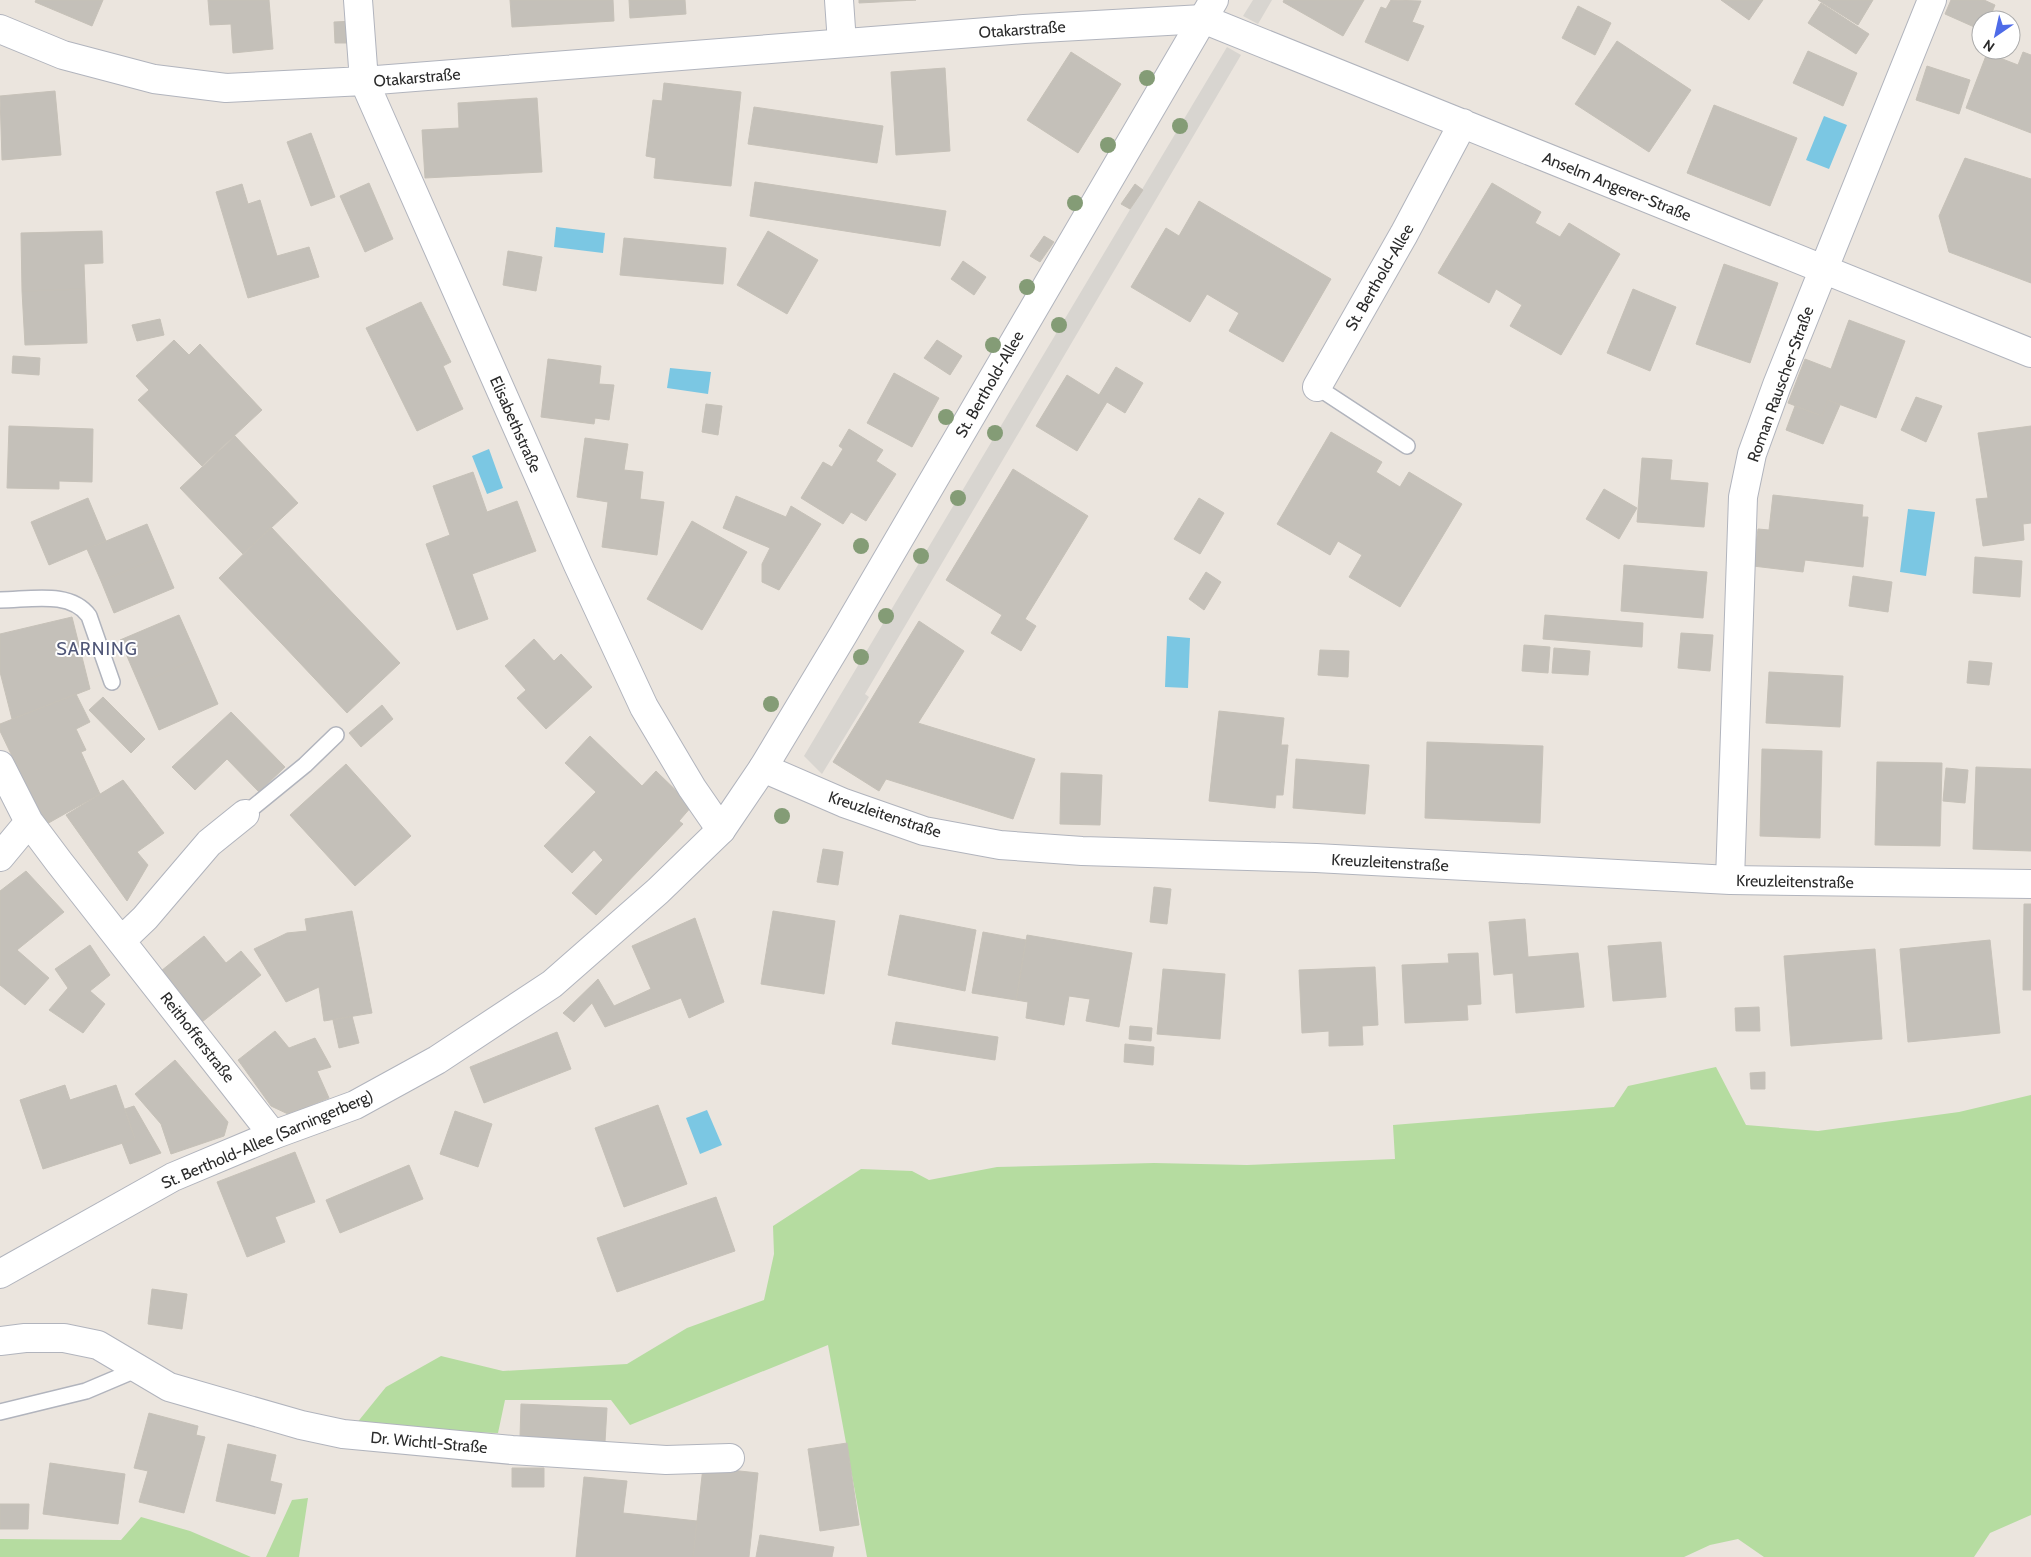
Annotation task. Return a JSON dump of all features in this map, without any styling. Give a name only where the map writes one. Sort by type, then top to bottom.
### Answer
[{"type":"street","name":"Elisabethstraße","points":[[358,0],[364,82],[574,556],[644,707],[692,788],[721,830]]},
{"type":"street","points":[[838,0],[842,43]]},
{"type":"street","name":"Roman Rauscher-Straße","points":[[1730,880],[1743,497],[1752,454],[1822,269],[1932,0]]},
{"type":"street","name":"Otakarstraße","points":[[0,29],[63,55],[154,79],[226,88],[364,82],[1024,29],[1208,9]]},
{"type":"street","name":"Anselm Angerer-Straße","points":[[1208,9],[1463,123],[2031,353]]},
{"type":"street","name":"St. Berthold-Allee","points":[[763,768],[1208,9]]},
{"type":"street","name":"St. Berthold-Allee","points":[[1316,387],[1404,234],[1463,123]]},
{"type":"street","name":"Reithofferstraße","points":[[0,765],[29,822],[274,1135]]},
{"type":"street","name":"St. Berthold-Allee (Sarningerberg)","points":[[0,1274],[173,1177],[274,1135],[355,1105],[437,1060],[552,984],[658,891],[721,830],[763,768]]},
{"type":"street","name":"Kreuzleitenstraße","points":[[763,768],[844,803],[924,830],[1000,845],[1082,851],[1316,858],[1730,880],[2031,884]]},
{"type":"street","points":[[122,940],[145,918],[209,843],[245,814]]},
{"type":"street","points":[[0,857],[29,822]]},
{"type":"street","name":"Dr. Wichtl-Straße","points":[[0,1341],[25,1338],[64,1338],[98,1344],[169,1386],[301,1425],[343,1434],[521,1450],[666,1460],[730,1458]]},
{"type":"lane","name":"St. Berthold-Allee","points":[[1316,387],[1407,446]]},
{"type":"lane","points":[[0,600],[63,599],[83,607],[89,616],[112,682]]},
{"type":"lane","points":[[245,814],[305,765],[336,735]]},
{"type":"lane","points":[[0,1412],[86,1391],[138,1369]]},
{"type":"green space","points":[[1716,1067],[1746,1125],[1818,1131],[1959,1112],[2031,1095],[2031,1515],[1990,1533],[1974,1557],[1764,1557],[1738,1539],[1710,1545],[1684,1557],[867,1557],[828,1345],[630,1425],[611,1400],[505,1400],[498,1433],[414,1430],[356,1424],[386,1387],[441,1356],[503,1371],[627,1364],[687,1328],[764,1300],[774,1254],[773,1226],[861,1169],[912,1171],[929,1180],[997,1167],[1154,1163],[1247,1165],[1395,1159],[1393,1125],[1614,1107],[1628,1086]]},
{"type":"green space","points":[[308,1498],[299,1557],[266,1557],[292,1500]]},
{"type":"green space","points":[[141,1517],[190,1531],[251,1557],[0,1557],[0,1539],[121,1540]]},
{"type":"shaded area","points":[[1253,0],[1272,0],[1258,24],[1243,16]]},
{"type":"shaded area","points":[[1227,47],[1241,55],[865,694],[869,697],[822,774],[804,756]]},
{"type":"water","points":[[1824,116],[1847,125],[1829,169],[1806,160]]},
{"type":"water","points":[[556,227],[605,233],[603,253],[554,247]]},
{"type":"water","points":[[670,368],[711,372],[708,394],[667,388]]},
{"type":"water","points":[[489,449],[503,488],[487,494],[472,456]]},
{"type":"water","points":[[1908,509],[1935,512],[1926,576],[1900,572]]},
{"type":"water","points":[[1167,636],[1190,638],[1188,688],[1165,687]]},
{"type":"water","points":[[707,1110],[722,1145],[700,1154],[686,1118]]},
{"type":"building","points":[[36,0],[103,0],[92,26],[35,2]]},
{"type":"building","points":[[208,0],[269,0],[273,49],[233,53],[231,24],[210,25]]},
{"type":"building","points":[[510,0],[613,0],[614,21],[512,27]]},
{"type":"building","points":[[629,0],[685,0],[686,14],[630,18]]},
{"type":"building","points":[[859,0],[916,0],[859,3]]},
{"type":"building","points":[[1284,0],[1364,0],[1343,36],[1283,2]]},
{"type":"building","points":[[1391,0],[1421,1],[1412,22],[1424,26],[1408,61],[1365,42],[1381,7],[1386,9]]},
{"type":"building","points":[[1721,0],[1763,0],[1749,20]]},
{"type":"building","points":[[1818,0],[1873,0],[1858,25]]},
{"type":"building","points":[[1951,0],[1984,0],[1995,5],[1993,10],[1971,10],[1971,26],[1945,14]]},
{"type":"building","points":[[1821,3],[1869,34],[1856,54],[1808,23]]},
{"type":"building","points":[[1578,6],[1611,23],[1595,55],[1562,38]]},
{"type":"building","points":[[355,21],[356,43],[335,43],[334,22]]},
{"type":"building","points":[[1617,41],[1691,90],[1649,152],[1575,104]]},
{"type":"building","points":[[1808,51],[1857,73],[1843,106],[1793,83]]},
{"type":"building","points":[[1071,52],[1121,84],[1078,153],[1027,120]]},
{"type":"building","points":[[2023,52],[2031,55],[2031,133],[1966,108],[1984,60],[2005,60],[2018,65]]},
{"type":"building","points":[[1927,66],[1970,80],[1959,114],[1916,100]]},
{"type":"building","points":[[945,68],[950,151],[896,155],[891,72]]},
{"type":"building","points":[[664,83],[741,92],[731,186],[654,178],[656,158],[646,156],[653,100],[662,101]]},
{"type":"building","points":[[55,91],[61,155],[2,160],[0,96]]},
{"type":"building","points":[[537,98],[542,172],[425,178],[422,130],[459,128],[458,103]]},
{"type":"building","points":[[1714,105],[1797,138],[1770,206],[1687,173]]},
{"type":"building","points":[[754,107],[883,126],[877,163],[748,144]]},
{"type":"building","points":[[311,133],[335,197],[311,206],[287,142]]},
{"type":"building","points":[[1965,158],[2031,179],[2031,283],[1949,252],[1939,216]]},
{"type":"building","points":[[755,182],[946,211],[940,246],[750,216]]},
{"type":"building","points":[[369,183],[393,239],[365,252],[340,196]]},
{"type":"building","points":[[1492,183],[1541,212],[1535,223],[1560,237],[1569,223],[1620,254],[1561,355],[1510,326],[1522,305],[1496,289],[1489,303],[1438,273]]},
{"type":"building","points":[[242,184],[248,204],[260,200],[277,256],[309,247],[319,277],[248,298],[216,192]]},
{"type":"building","points":[[1135,184],[1143,190],[1130,209],[1121,204]]},
{"type":"building","points":[[1199,201],[1331,279],[1283,362],[1229,331],[1239,313],[1207,294],[1190,322],[1131,287],[1166,228],[1179,236]]},
{"type":"building","points":[[102,231],[103,263],[84,264],[85,289],[22,291],[21,233]]},
{"type":"building","points":[[768,231],[818,260],[787,314],[737,285]]},
{"type":"building","points":[[1044,236],[1054,242],[1040,262],[1030,256]]},
{"type":"building","points":[[624,238],[726,248],[723,284],[620,275]]},
{"type":"building","points":[[508,251],[542,257],[536,291],[503,285]]},
{"type":"building","points":[[963,261],[986,277],[974,295],[951,279]]},
{"type":"building","points":[[1724,264],[1778,283],[1750,363],[1696,344]]},
{"type":"building","points":[[85,289],[87,343],[25,345],[22,291]]},
{"type":"building","points":[[1633,289],[1676,307],[1650,371],[1607,353]]},
{"type":"building","points":[[421,302],[451,362],[443,366],[463,409],[417,431],[366,328]]},
{"type":"building","points":[[160,319],[164,335],[137,341],[132,325]]},
{"type":"building","points":[[1849,320],[1905,341],[1876,418],[1828,400],[1822,416],[1788,403],[1805,359],[1831,369]]},
{"type":"building","points":[[174,340],[189,355],[200,344],[262,410],[202,466],[138,400],[149,390],[136,376]]},
{"type":"building","points":[[937,340],[962,356],[950,375],[924,358]]},
{"type":"building","points":[[13,356],[40,358],[39,375],[12,373]]},
{"type":"building","points":[[548,359],[601,366],[599,384],[614,385],[609,420],[595,418],[594,424],[541,417]]},
{"type":"building","points":[[1116,367],[1143,383],[1125,413],[1107,402],[1077,451],[1036,426],[1067,375],[1099,395]]},
{"type":"building","points":[[894,373],[939,398],[912,447],[867,423]]},
{"type":"building","points":[[1916,397],[1942,406],[1926,442],[1901,430]]},
{"type":"building","points":[[1828,400],[1840,405],[1823,444],[1786,430],[1795,406],[1822,416]]},
{"type":"building","points":[[706,404],[722,406],[718,435],[702,432]]},
{"type":"building","points":[[9,426],[93,429],[92,482],[59,481],[59,489],[7,488]]},
{"type":"building","points":[[2031,426],[2031,523],[2023,524],[2024,540],[1983,546],[1976,499],[1988,498],[1978,433]]},
{"type":"building","points":[[849,429],[883,450],[876,461],[896,474],[866,521],[851,512],[843,524],[801,498],[823,462],[832,467],[843,449],[839,446]]},
{"type":"building","points":[[1331,432],[1382,462],[1376,472],[1400,487],[1409,472],[1462,504],[1400,607],[1349,577],[1362,555],[1338,541],[1330,555],[1277,524]]},
{"type":"building","points":[[235,436],[298,503],[243,554],[180,488]]},
{"type":"building","points":[[585,438],[628,444],[624,470],[643,472],[640,499],[664,502],[657,555],[602,547],[608,502],[577,497]]},
{"type":"building","points":[[1642,458],[1672,460],[1670,480],[1708,483],[1704,527],[1637,522]]},
{"type":"building","points":[[1013,469],[1088,516],[1025,619],[1036,626],[1021,651],[991,633],[1002,615],[946,580]]},
{"type":"building","points":[[473,472],[487,512],[517,501],[536,551],[472,574],[488,619],[457,630],[426,544],[450,535],[433,486]]},
{"type":"building","points":[[1604,489],[1637,508],[1619,539],[1586,519]]},
{"type":"building","points":[[1773,495],[1863,505],[1862,517],[1868,517],[1863,567],[1805,560],[1803,572],[1753,566],[1758,529],[1769,530]]},
{"type":"building","points":[[736,496],[786,517],[791,506],[821,524],[779,590],[762,582],[762,564],[770,548],[723,528]]},
{"type":"building","points":[[88,498],[106,541],[49,565],[31,522]]},
{"type":"building","points":[[1199,498],[1224,513],[1200,554],[1174,539]]},
{"type":"building","points":[[692,521],[747,552],[702,630],[647,599]]},
{"type":"building","points":[[147,524],[161,557],[101,581],[87,549]]},
{"type":"building","points":[[271,527],[335,595],[282,644],[219,578]]},
{"type":"building","points":[[161,557],[174,588],[114,613],[101,581]]},
{"type":"building","points":[[1975,557],[2022,561],[2020,597],[1973,593]]},
{"type":"building","points":[[1624,565],[1707,572],[1703,618],[1621,611]]},
{"type":"building","points":[[1206,572],[1221,582],[1204,610],[1189,599]]},
{"type":"building","points":[[1853,576],[1892,582],[1888,612],[1849,606]]},
{"type":"building","points":[[335,595],[400,663],[347,713],[282,644]]},
{"type":"building","points":[[179,615],[198,658],[139,684],[120,640]]},
{"type":"building","points":[[1545,615],[1643,623],[1642,647],[1543,639]]},
{"type":"building","points":[[72,617],[90,689],[12,719],[0,672],[0,634]]},
{"type":"building","points":[[919,621],[964,651],[918,723],[1035,759],[1013,819],[886,779],[879,791],[833,762]]},
{"type":"building","points":[[1681,633],[1713,635],[1710,671],[1678,668]]},
{"type":"building","points":[[534,639],[554,661],[561,654],[592,687],[546,729],[517,698],[526,690],[505,666]]},
{"type":"building","points":[[1524,645],[1550,647],[1548,673],[1522,671]]},
{"type":"building","points":[[1554,648],[1590,651],[1588,675],[1552,673]]},
{"type":"building","points":[[1320,650],[1349,651],[1348,677],[1318,675]]},
{"type":"building","points":[[198,658],[218,704],[159,730],[139,684]]},
{"type":"building","points":[[1969,661],[1992,663],[1989,685],[1967,683]]},
{"type":"building","points":[[1769,672],[1843,676],[1840,727],[1766,723]]},
{"type":"building","points":[[76,694],[90,722],[76,729],[86,750],[81,752],[100,794],[45,825],[0,731],[0,724]]},
{"type":"building","points":[[103,697],[145,739],[131,753],[89,710]]},
{"type":"building","points":[[382,705],[393,719],[361,747],[349,733]]},
{"type":"building","points":[[1219,711],[1284,718],[1281,745],[1288,745],[1283,795],[1276,795],[1275,808],[1209,801]]},
{"type":"building","points":[[231,712],[285,767],[259,792],[227,759],[195,790],[172,767]]},
{"type":"building","points":[[590,736],[642,786],[656,771],[692,806],[679,821],[683,824],[596,915],[572,893],[603,860],[594,850],[572,873],[544,846],[596,792],[565,763]]},
{"type":"building","points":[[1427,742],[1543,746],[1540,823],[1425,818]]},
{"type":"building","points":[[1762,749],[1822,751],[1820,838],[1760,836]]},
{"type":"building","points":[[1296,759],[1369,765],[1365,814],[1293,808]]},
{"type":"building","points":[[1877,762],[1942,763],[1940,846],[1875,845]]},
{"type":"building","points":[[346,764],[411,836],[355,886],[290,815]]},
{"type":"building","points":[[1976,767],[2031,769],[2031,851],[1973,849]]},
{"type":"building","points":[[1946,768],[1968,770],[1965,803],[1943,801]]},
{"type":"building","points":[[1061,773],[1102,775],[1100,825],[1060,824]]},
{"type":"building","points":[[123,780],[164,833],[137,852],[148,865],[127,901],[66,815]]},
{"type":"building","points":[[823,849],[843,852],[838,885],[817,882]]},
{"type":"building","points":[[26,871],[64,912],[17,950],[49,978],[25,1005],[0,985],[0,891]]},
{"type":"building","points":[[1154,887],[1171,889],[1167,924],[1150,922]]},
{"type":"building","points":[[2024,904],[2031,904],[2031,990],[2023,990]]},
{"type":"building","points":[[352,911],[372,1013],[324,1021],[319,987],[286,1002],[254,949],[287,933],[307,931],[305,919]]},
{"type":"building","points":[[773,911],[835,921],[824,994],[761,984]]},
{"type":"building","points":[[900,915],[976,930],[965,991],[888,975]]},
{"type":"building","points":[[695,918],[724,1002],[689,1018],[681,998],[605,1027],[592,1003],[574,1022],[563,1013],[598,979],[614,1006],[651,989],[632,946]]},
{"type":"building","points":[[1525,919],[1528,957],[1578,953],[1584,1007],[1516,1013],[1513,973],[1494,975],[1489,922]]},
{"type":"building","points":[[983,932],[1026,940],[1016,1000],[972,993]]},
{"type":"building","points":[[1027,935],[1132,953],[1119,1027],[1086,1021],[1090,999],[1069,996],[1064,1025],[1026,1018],[1028,1002],[1016,1000]]},
{"type":"building","points":[[204,936],[226,963],[241,951],[261,975],[202,1022],[161,971]]},
{"type":"building","points":[[1990,940],[2000,1033],[1908,1042],[1900,949]]},
{"type":"building","points":[[1661,942],[1666,997],[1613,1001],[1608,946]]},
{"type":"building","points":[[90,945],[110,975],[90,991],[105,1004],[83,1033],[49,1010],[68,988],[55,969]]},
{"type":"building","points":[[1875,949],[1882,1039],[1791,1046],[1784,956]]},
{"type":"building","points":[[1478,953],[1481,1004],[1467,1005],[1468,1020],[1405,1023],[1402,965],[1449,963],[1448,954]]},
{"type":"building","points":[[1375,967],[1378,1025],[1362,1026],[1363,1045],[1329,1046],[1329,1031],[1302,1033],[1299,970]]},
{"type":"building","points":[[1163,969],[1225,974],[1220,1039],[1157,1034]]},
{"type":"building","points":[[1759,1007],[1760,1031],[1736,1031],[1735,1008]]},
{"type":"building","points":[[352,1016],[359,1043],[339,1048],[333,1020]]},
{"type":"building","points":[[896,1022],[998,1037],[995,1060],[892,1044]]},
{"type":"building","points":[[1130,1026],[1152,1028],[1151,1041],[1129,1039]]},
{"type":"building","points":[[275,1031],[289,1048],[315,1038],[331,1067],[317,1071],[329,1098],[288,1114],[271,1106],[238,1060]]},
{"type":"building","points":[[557,1032],[571,1069],[484,1103],[470,1067]]},
{"type":"building","points":[[1125,1044],[1154,1047],[1153,1065],[1124,1062]]},
{"type":"building","points":[[175,1060],[228,1122],[224,1136],[171,1154],[161,1124],[135,1094]]},
{"type":"building","points":[[1765,1072],[1765,1089],[1751,1089],[1750,1073]]},
{"type":"building","points":[[65,1085],[70,1100],[116,1085],[135,1139],[43,1169],[20,1100]]},
{"type":"building","points":[[658,1105],[687,1184],[624,1207],[595,1128]]},
{"type":"building","points":[[134,1106],[161,1153],[130,1164],[122,1143],[135,1139],[125,1109]]},
{"type":"building","points":[[455,1111],[492,1124],[478,1167],[440,1154]]},
{"type":"building","points":[[295,1152],[315,1202],[275,1217],[285,1242],[247,1257],[217,1182]]},
{"type":"building","points":[[409,1165],[423,1199],[340,1233],[326,1200]]},
{"type":"building","points":[[716,1197],[735,1251],[617,1292],[597,1238]]},
{"type":"building","points":[[152,1289],[187,1294],[182,1329],[148,1324]]},
{"type":"building","points":[[521,1404],[607,1408],[605,1442],[520,1437]]},
{"type":"building","points":[[149,1413],[198,1426],[196,1435],[205,1437],[184,1513],[139,1502],[148,1471],[134,1468]]},
{"type":"building","points":[[847,1443],[859,1525],[820,1531],[808,1449]]},
{"type":"building","points":[[228,1444],[276,1455],[270,1481],[282,1484],[275,1514],[216,1501]]},
{"type":"building","points":[[50,1463],[125,1474],[118,1524],[43,1514]]},
{"type":"building","points":[[703,1467],[758,1473],[749,1557],[693,1557]]},
{"type":"building","points":[[512,1468],[544,1468],[544,1487],[512,1487]]},
{"type":"building","points":[[584,1477],[627,1481],[623,1513],[697,1521],[693,1557],[576,1557]]},
{"type":"building","points":[[0,1504],[29,1504],[28,1529],[0,1529]]},
{"type":"building","points":[[760,1535],[834,1547],[832,1557],[756,1557]]},
{"type":"district","name":"SARNING","points":[[97,649]]}]
